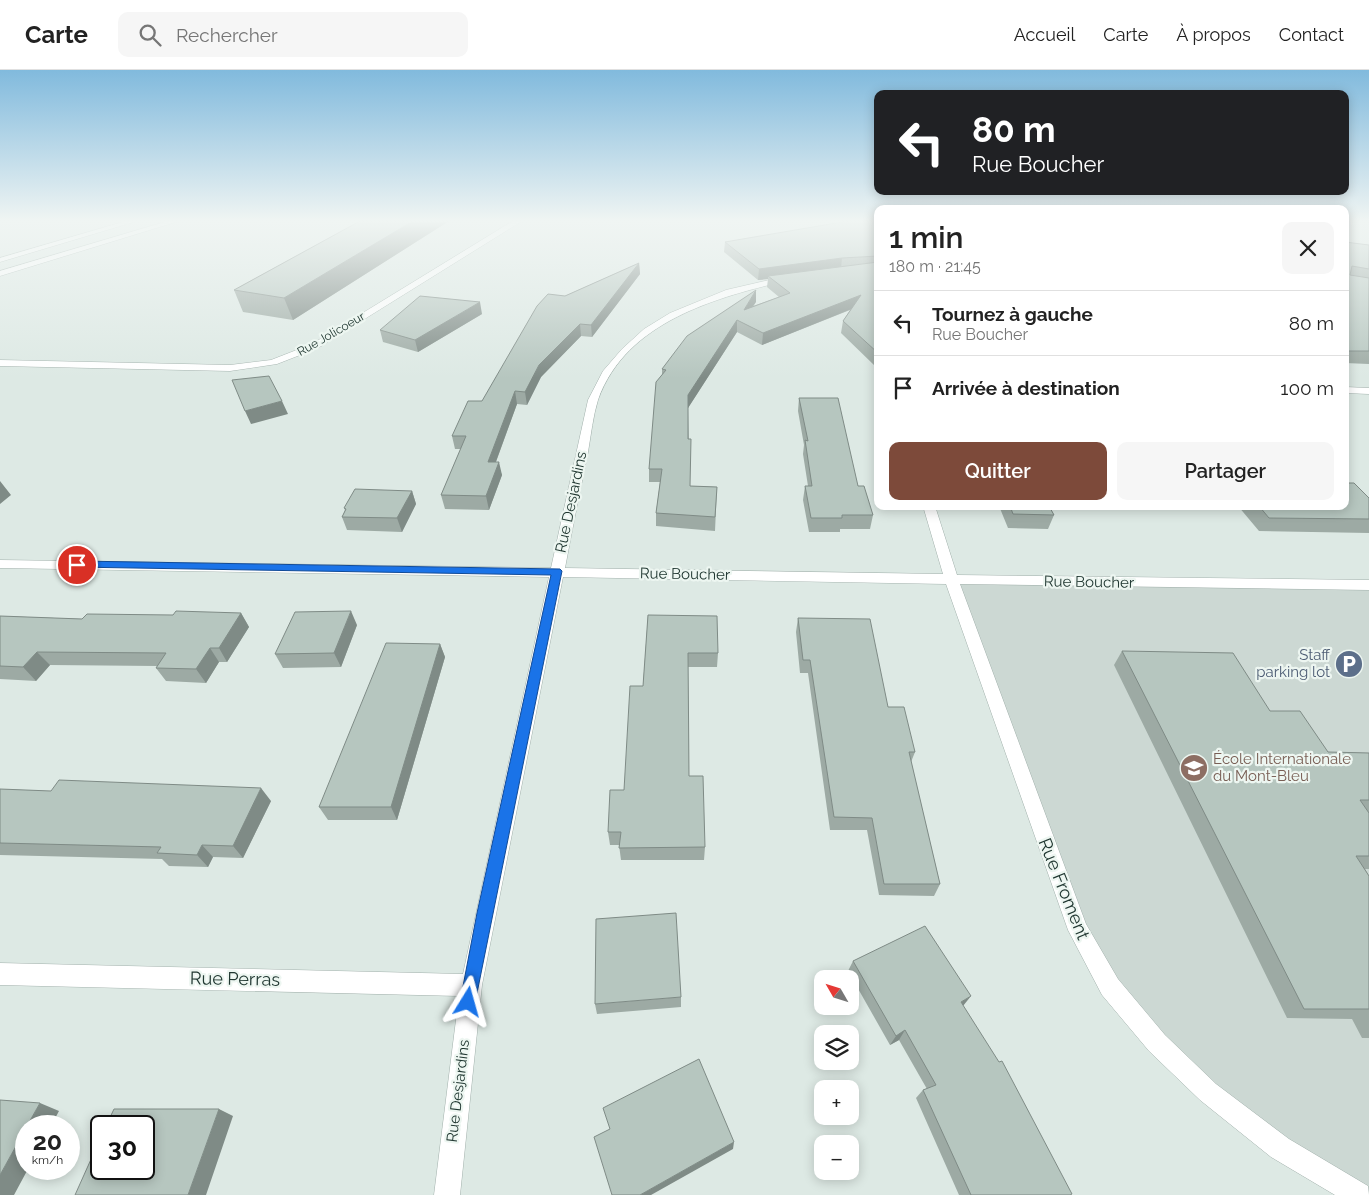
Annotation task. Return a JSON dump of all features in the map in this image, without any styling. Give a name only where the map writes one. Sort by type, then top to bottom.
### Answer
[{"type":"street","name":"Rue Jolicoeur","points":[[0,363],[230,368],[272,363],[314,346],[432,274]]},
{"type":"street","name":"Rue Desjardins","points":[[447,1195],[471,984],[593,400],[600,383],[611,366],[641,336],[683,310],[746,287],[801,276]]},
{"type":"street","points":[[1349,390],[1369,391]]},
{"type":"street","name":"Rue Froment","points":[[930,510],[951,580],[1078,930],[1110,987],[1157,1043],[1208,1092],[1280,1148],[1359,1195]]},
{"type":"street","name":"Rue Boucher","points":[[0,564],[556,571],[951,580],[1369,585]]},
{"type":"street","name":"Rue Perras","points":[[0,974],[471,984]]},
{"type":"shaded area","name":"École Internationale du Mont-Bleu","points":[[951,580],[1369,585],[1369,1195],[1280,1148],[1110,987]]},
{"type":"building","points":[[264,274],[325,274],[284,298],[234,290]]},
{"type":"building","points":[[615,274],[631,274],[591,325],[580,324],[539,365],[525,392],[515,391],[488,462],[499,462],[486,496],[441,495],[466,436],[452,436],[468,401],[482,401],[537,306],[548,294],[565,296]]},
{"type":"building","points":[[788,274],[874,274],[874,349],[843,321],[861,295],[763,333],[737,320],[688,395],[688,439],[691,439],[690,486],[717,487],[715,517],[656,513],[662,469],[649,469],[656,382],[666,370],[662,369],[687,336],[756,290],[744,310],[790,293],[768,276]]},
{"type":"building","points":[[1349,274],[1369,278],[1369,351],[1349,351]]},
{"type":"building","points":[[420,296],[480,302],[415,340],[380,330]]},
{"type":"building","points":[[269,376],[282,401],[245,411],[232,380]]},
{"type":"building","points":[[799,398],[838,398],[858,486],[864,486],[873,515],[811,518],[805,486],[812,486],[805,440],[808,441]]},
{"type":"building","points":[[1349,483],[1354,483],[1369,498],[1369,519],[1269,518],[1262,510],[1349,510]]},
{"type":"building","points":[[355,489],[412,491],[397,518],[342,517],[346,509],[344,508]]},
{"type":"building","points":[[1012,510],[1051,510],[1054,515],[1013,514]]},
{"type":"building","points":[[176,611],[241,613],[219,648],[210,648],[196,669],[156,668],[166,653],[37,652],[23,667],[0,666],[0,616],[82,619],[87,614],[173,615]]},
{"type":"building","points":[[351,611],[334,653],[275,654],[295,612]]},
{"type":"building","points":[[648,615],[717,616],[718,653],[688,653],[689,776],[703,776],[705,847],[619,848],[621,832],[608,832],[610,790],[624,790],[630,686],[643,686]]},
{"type":"building","points":[[798,618],[870,619],[888,707],[904,707],[915,752],[909,752],[940,884],[884,884],[872,818],[834,817],[810,660],[803,660]]},
{"type":"building","points":[[386,643],[440,644],[391,807],[319,807]]},
{"type":"building","points":[[1122,651],[1233,653],[1270,711],[1300,711],[1328,752],[1369,753],[1369,800],[1360,800],[1369,813],[1369,856],[1356,856],[1369,876],[1369,1009],[1304,1009]]},
{"type":"building","points":[[59,780],[261,788],[233,846],[202,845],[197,855],[157,853],[161,847],[0,843],[0,789],[51,791]]},
{"type":"building","points":[[676,913],[681,997],[595,1004],[596,919]]},
{"type":"building","points":[[925,926],[971,996],[961,1002],[999,1062],[1002,1061],[1072,1194],[971,1195],[923,1090],[936,1085],[905,1030],[896,1036],[853,961]]},
{"type":"building","points":[[699,1059],[734,1142],[640,1195],[612,1195],[594,1137],[610,1129],[603,1108]]},
{"type":"building","points":[[0,1100],[40,1103],[33,1115],[15,1115],[15,1148],[0,1175]]},
{"type":"building","points":[[114,1109],[219,1109],[188,1195],[75,1195],[90,1162],[90,1180],[155,1180],[155,1115],[111,1115]]},
{"type":"place","name":"Staff parking lot","points":[[1349,664]]},
{"type":"place","name":"École Internationale du Mont-Bleu","points":[[1194,768]]},
{"type":"route","points":[[77,565],[556,571],[468,1002]]}]
